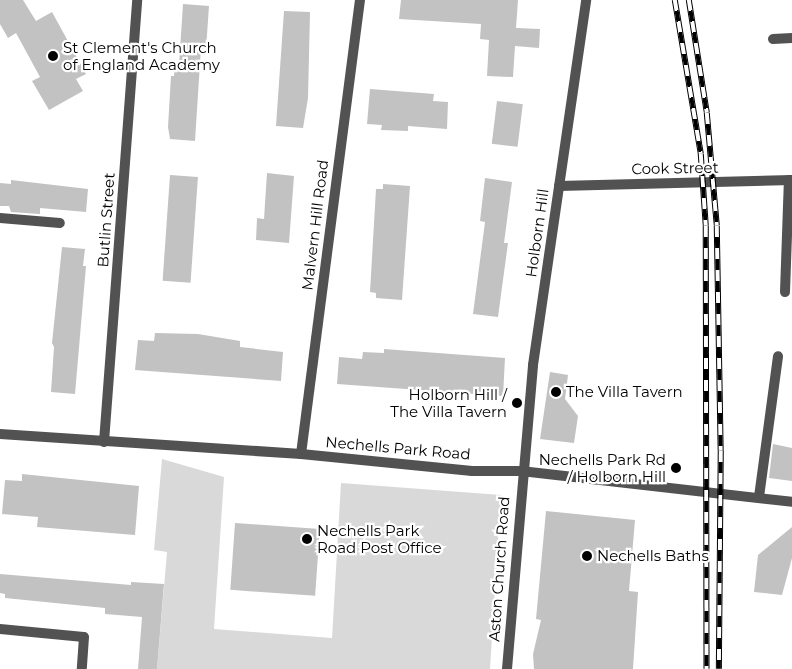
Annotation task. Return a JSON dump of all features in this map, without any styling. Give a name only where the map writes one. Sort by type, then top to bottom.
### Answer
[{"type":"street","name":"Butlin Street","points":[[104,442],[137,0]]},
{"type":"street","name":"Malvern Hill Road","points":[[300,454],[360,0]]},
{"type":"street","name":"Holborn Hill","points":[[521,471],[532,365],[586,0]]},
{"type":"street","points":[[773,39],[792,38]]},
{"type":"street","name":"Cook Street","points":[[559,186],[790,180]]},
{"type":"street","points":[[785,292],[790,180]]},
{"type":"street","points":[[0,218],[60,223]]},
{"type":"street","points":[[759,497],[778,356]]},
{"type":"street","name":"Nechells Park Road","points":[[0,434],[300,454],[472,471],[521,471],[792,502]]},
{"type":"street","name":"Aston Church Road","points":[[507,669],[521,471]]},
{"type":"street","points":[[0,629],[84,637],[82,669]]},
{"type":"shaded area","points":[[162,459],[224,477],[214,629],[332,638],[341,483],[501,495],[490,669],[157,669],[167,552],[154,550]]},
{"type":"building","points":[[0,0],[23,0],[36,21],[52,12],[86,74],[76,79],[83,91],[49,110],[32,81],[40,77],[16,33],[8,38],[0,24]]},
{"type":"building","points":[[401,0],[518,0],[516,28],[540,29],[539,48],[515,46],[513,77],[487,76],[489,40],[480,39],[481,24],[399,19]]},
{"type":"building","points":[[183,4],[209,6],[206,49],[201,48],[195,141],[170,139],[168,127],[171,76],[174,76],[175,65],[179,65]]},
{"type":"building","points":[[284,11],[310,12],[308,98],[303,128],[276,126]]},
{"type":"building","points":[[370,89],[434,94],[433,101],[448,102],[447,129],[408,126],[408,131],[381,130],[382,125],[367,124]]},
{"type":"building","points":[[497,101],[523,104],[518,147],[492,144]]},
{"type":"building","points":[[267,173],[294,176],[289,243],[256,240],[257,218],[264,219]]},
{"type":"building","points":[[170,175],[198,177],[191,283],[163,281]]},
{"type":"building","points":[[485,178],[512,182],[504,243],[508,243],[498,317],[473,314],[485,222],[480,221]]},
{"type":"building","points":[[11,180],[88,189],[86,212],[40,208],[40,214],[11,212],[9,206],[0,206],[0,183],[11,184]]},
{"type":"building","points":[[383,184],[410,186],[402,300],[376,298],[376,293],[370,292],[376,189],[383,189]]},
{"type":"building","points":[[62,247],[85,249],[83,266],[86,266],[75,394],[51,392],[54,347],[52,343]]},
{"type":"building","points":[[155,333],[198,334],[240,341],[240,347],[283,352],[281,381],[135,370],[138,340],[154,341]]},
{"type":"building","points":[[384,349],[505,358],[503,396],[337,384],[339,357],[362,359],[363,352],[384,353]]},
{"type":"building","name":"The Villa Tavern","points":[[550,372],[568,375],[565,399],[578,416],[574,443],[540,439]]},
{"type":"building","points":[[773,444],[792,448],[792,481],[769,478]]},
{"type":"building","points":[[22,474],[139,486],[135,535],[37,527],[38,517],[2,514],[5,480],[22,481]]},
{"type":"building","name":"Nechells Baths","points":[[546,511],[635,520],[629,591],[638,592],[633,669],[534,669],[533,654],[541,620],[536,619]]},
{"type":"building","points":[[235,523],[320,529],[315,596],[230,590]]},
{"type":"building","points":[[792,527],[792,558],[782,595],[754,592],[758,555]]},
{"type":"building","points":[[0,574],[131,585],[131,582],[164,584],[157,669],[138,669],[142,617],[105,614],[105,608],[5,598],[5,594],[0,593]]},
{"type":"railway","points":[[675,0],[701,154],[706,226],[707,669]]},
{"type":"railway","points":[[689,0],[707,113],[717,226],[721,451],[719,669]]},
{"type":"place","name":"St Clement's Church of England Academy","points":[[53,56]]},
{"type":"place","name":"The Villa Tavern","points":[[556,392]]},
{"type":"place","name":"Holborn Hill / The Villa Tavern","points":[[517,403]]},
{"type":"place","name":"Nechells Park Rd / Holborn Hill","points":[[676,468]]},
{"type":"place","name":"Nechells Park Road Post Office","points":[[307,539]]},
{"type":"place","name":"Nechells Baths","points":[[587,556]]}]
